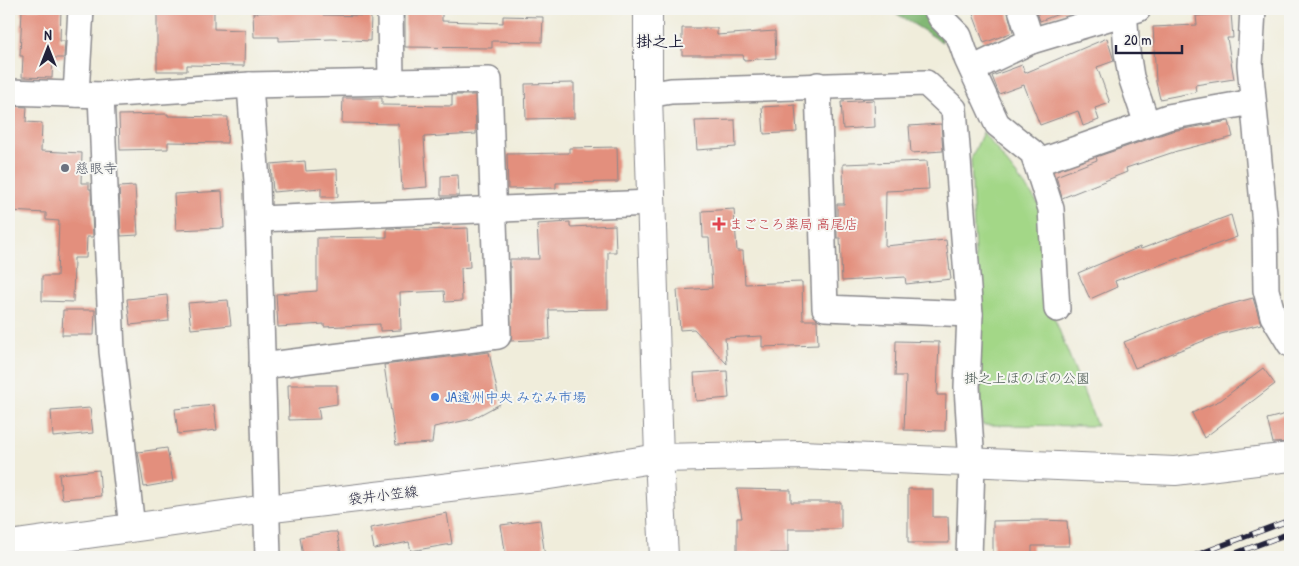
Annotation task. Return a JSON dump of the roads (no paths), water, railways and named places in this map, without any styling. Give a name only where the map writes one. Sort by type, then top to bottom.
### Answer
[{"type":"street","points":[[76,94],[81,9]]},
{"type":"street","points":[[390,9],[391,84]]},
{"type":"street","points":[[648,9],[648,95],[658,458],[664,557]]},
{"type":"street","points":[[936,9],[940,18],[959,36],[997,124],[1033,153],[1051,209],[1056,308]]},
{"type":"street","points":[[1021,9],[1031,41]]},
{"type":"street","points":[[1253,9],[1250,65],[1265,225],[1266,290],[1273,316],[1290,344]]},
{"type":"street","points":[[972,69],[1031,41],[1129,10],[1126,52],[1131,77],[1147,124]]},
{"type":"street","points":[[9,92],[101,95],[250,85],[391,84],[489,80],[498,336],[262,366]]},
{"type":"street","points":[[648,95],[671,91],[926,83],[954,108],[970,314],[968,387],[972,464],[969,557]]},
{"type":"street","points":[[250,85],[258,219],[268,557]]},
{"type":"street","points":[[818,85],[825,308],[970,314]]},
{"type":"street","points":[[101,95],[112,352],[132,528]]},
{"type":"street","points":[[1036,163],[1168,117],[1253,102]]},
{"type":"street","points":[[258,219],[652,203]]},
{"type":"street","name":"袋井小笠線","points":[[9,545],[266,509],[543,476],[658,458],[801,455],[972,464],[1175,471],[1290,457]]},
{"type":"railway","points":[[1191,557],[1290,520]]},
{"type":"railway","points":[[1225,557],[1290,533]]},
{"type":"place","name":"慈眼寺","points":[[65,168]]},
{"type":"place","name":"まごころ薬局 高尾店","points":[[719,224]]},
{"type":"place","name":"JA遠州中央 みなみ市場","points":[[435,397]]},
{"type":"district","name":"掛之上","points":[[660,41]]},
{"type":"park label","name":"掛之上ほのぼの公園","points":[[1027,378]]}]
